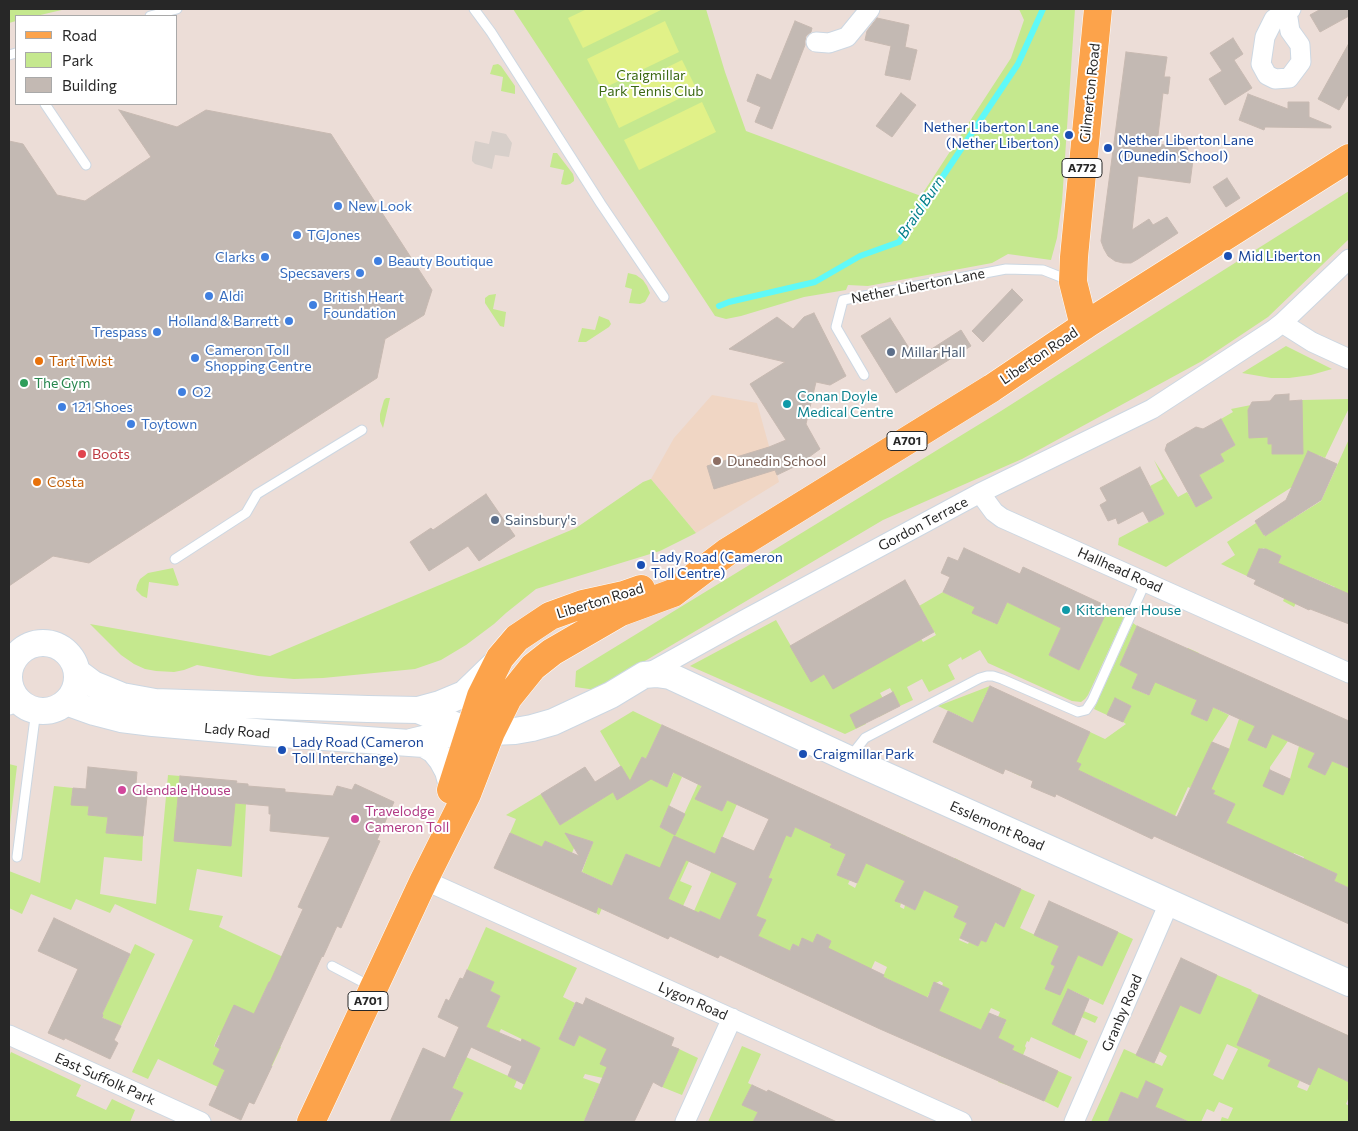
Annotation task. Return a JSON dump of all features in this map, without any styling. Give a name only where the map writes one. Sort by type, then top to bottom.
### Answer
[{"type":"main road","name":"Gilmerton Road","points":[[1084,326],[1073,282],[1074,257],[1098,9]]},
{"type":"main road","name":"Liberton Road","points":[[480,731],[532,667],[552,652],[621,612],[673,593],[727,552],[992,388],[1084,326],[1349,158]]},
{"type":"main road","name":"Liberton Road","points":[[480,731],[481,696],[500,658],[517,638],[550,616],[583,604],[624,595],[669,580],[727,552]]},
{"type":"main road","name":"A701","points":[[424,880],[452,786],[480,731]]},
{"type":"main road","name":"A701","points":[[311,1122],[424,880],[467,794],[480,731]]},
{"type":"street","points":[[816,42],[829,43],[847,38],[870,9]]},
{"type":"street","name":"Gordon Terrace","points":[[480,731],[515,731],[532,728],[553,722],[610,695],[744,620],[980,494],[1152,409],[1282,323],[1349,259]]},
{"type":"street","points":[[1282,323],[1312,342],[1349,359]]},
{"type":"street","name":"Hallhead Road","points":[[980,494],[994,512],[1002,518],[1349,673]]},
{"type":"street","name":"Lady Road","points":[[21,705],[12,689],[9,670],[22,651],[35,644],[50,644],[64,651],[72,660],[77,672],[93,684],[132,698],[155,702],[368,710],[418,710],[440,704],[464,694],[500,658]]},
{"type":"street","points":[[21,705],[48,711],[55,709],[66,702],[74,692],[77,672]]},
{"type":"street","name":"Esslemont Road","points":[[644,675],[670,676],[849,759],[1349,982]]},
{"type":"street","name":"Lady Road","points":[[66,702],[121,719],[153,723],[424,744],[434,750],[442,760],[448,770],[452,786]]},
{"type":"street","name":"Lady Road","points":[[418,710],[480,731]]},
{"type":"street","name":"Lady Road","points":[[411,742],[436,736],[480,731]]},
{"type":"street","name":"Lygon Road","points":[[424,880],[962,1122]]},
{"type":"street","name":"Granby Road","points":[[1074,1122],[1169,903]]},
{"type":"street","points":[[685,1122],[732,1018]]},
{"type":"street","name":"East Suffolk Park","points":[[9,1036],[201,1122]]},
{"type":"lane","points":[[154,15],[177,9]]},
{"type":"lane","points":[[474,9],[492,32],[601,204],[664,297]]},
{"type":"lane","points":[[45,105],[86,165]]},
{"type":"lane","name":"Nether Liberton Lane","points":[[864,375],[836,327],[844,300],[1006,269],[1043,270],[1073,282]]},
{"type":"lane","points":[[175,559],[246,513],[256,494],[362,430]]},
{"type":"lane","points":[[849,759],[865,738],[987,676],[1002,679],[1078,712],[1086,710],[1092,701],[1146,582]]},
{"type":"lane","points":[[16,857],[21,705]]},
{"type":"lane","points":[[332,966],[375,988]]},
{"type":"shaded area","points":[[492,131],[506,134],[512,143],[509,157],[495,155],[492,169],[475,164],[472,161],[472,157],[475,141],[489,144]]},
{"type":"shaded area","name":"Dunedin School","points":[[712,395],[757,403],[779,482],[696,533],[651,479],[674,438]]},
{"type":"green space","points":[[9,9],[66,9],[40,15],[15,15],[15,21],[9,23]]},
{"type":"green space","name":"Craigmillar Park Tennis Club","points":[[513,9],[706,9],[725,72],[746,131],[921,196],[1011,58],[1024,20],[1019,9],[1075,9],[1062,202],[1057,238],[1051,260],[1008,254],[992,263],[868,286],[848,285],[846,290],[804,297],[741,316],[726,319],[715,316]]},
{"type":"green space","points":[[587,9],[661,10],[583,48],[568,18]]},
{"type":"green space","points":[[665,21],[679,52],[602,89],[587,59]]},
{"type":"green space","name":"Craigmillar Park Tennis Club","points":[[682,60],[697,90],[619,128],[605,98]]},
{"type":"green space","points":[[498,64],[515,86],[515,94],[501,91],[503,77],[490,74],[493,65]]},
{"type":"green space","points":[[702,102],[716,132],[639,170],[624,140]]},
{"type":"green space","points":[[553,153],[557,153],[573,174],[574,181],[570,184],[561,184],[564,170],[550,167]]},
{"type":"green space","points":[[1349,191],[1349,239],[1268,317],[1202,361],[1022,459],[883,520],[596,690],[575,687],[576,671],[1001,411]]},
{"type":"green space","points":[[628,273],[636,275],[647,286],[650,293],[645,302],[640,304],[629,303],[632,289],[625,287]]},
{"type":"green space","points":[[496,294],[493,309],[506,312],[504,327],[500,326],[485,303],[485,298]]},
{"type":"green space","points":[[599,316],[609,320],[611,324],[609,327],[586,342],[578,342],[582,328],[595,330]]},
{"type":"green space","points":[[1286,346],[1332,369],[1311,375],[1289,378],[1271,378],[1242,373]]},
{"type":"green space","points":[[386,398],[390,398],[383,428],[380,414]]},
{"type":"green space","points":[[1349,399],[1349,408],[1325,458],[1318,455],[1292,487],[1166,567],[1118,545],[1119,538],[1164,514],[1150,486],[1163,479],[1154,460],[1178,497],[1187,492],[1196,507],[1211,498],[1199,475],[1224,461],[1220,454],[1235,445],[1221,419],[1233,412],[1231,409],[1251,405],[1268,437],[1268,444],[1272,444],[1272,454],[1282,454],[1302,400]]},
{"type":"green space","points":[[1349,439],[1349,592],[1345,600],[1324,611],[1335,587],[1309,576],[1294,607],[1283,601],[1288,590],[1278,563],[1281,556],[1263,548],[1260,555],[1257,554],[1247,576],[1221,564],[1235,555],[1227,542],[1256,523],[1265,536],[1321,501]]},
{"type":"green space","points":[[651,479],[696,533],[660,551],[536,589],[466,645],[441,660],[415,669],[294,679],[258,676],[197,665],[174,672],[156,671],[134,664],[121,655],[90,624],[270,656],[576,528],[643,482]]},
{"type":"green space","points":[[173,568],[179,585],[149,582],[147,598],[136,590],[140,579],[148,573]]},
{"type":"green space","points":[[943,592],[975,607],[973,613],[996,624],[1007,602],[1061,628],[1049,655],[1079,670],[1109,607],[1125,615],[1088,695],[1081,702],[1072,701],[988,663],[980,650],[962,660],[961,657],[948,665],[955,679],[929,692],[922,679],[907,687],[913,700],[900,706],[890,688],[880,693],[890,711],[879,717],[873,704],[859,711],[866,724],[845,734],[690,666],[776,620],[811,681],[824,674],[854,677],[866,670],[915,628],[923,642],[936,635],[919,606]]},
{"type":"green space","points":[[1133,623],[1137,626],[1120,665],[1138,674],[1132,688],[1148,695],[1155,681],[1170,688],[1188,648],[1199,653],[1181,693],[1197,700],[1191,714],[1206,721],[1213,707],[1229,715],[1212,742],[1205,759],[1229,749],[1239,719],[1255,726],[1249,740],[1265,748],[1272,734],[1288,741],[1270,767],[1283,795],[1290,779],[1299,746],[1315,753],[1309,767],[1325,775],[1332,761],[1346,767],[1349,762],[1349,888],[1334,881],[1337,874],[1327,869],[1311,904],[1302,861],[1304,857],[1294,853],[1290,861],[1226,824],[1235,804],[1213,794],[1215,791],[1194,781],[1190,788],[1188,787],[1175,816],[1078,771],[1081,764],[1030,751],[1020,776],[1012,772],[1023,746],[938,706],[990,686],[982,702],[1082,749],[1090,732],[1105,739],[1126,724],[1123,722],[1131,706],[1115,699],[1107,715],[1094,709]]},
{"type":"green space","points":[[633,711],[662,725],[646,759],[642,757],[659,778],[657,782],[667,787],[674,772],[682,777],[660,827],[675,834],[714,749],[696,799],[722,811],[727,800],[737,804],[715,854],[696,846],[680,881],[692,886],[683,906],[665,898],[670,895],[674,886],[652,887],[638,859],[626,854],[599,915],[596,913],[608,884],[582,872],[593,842],[578,838],[570,858],[553,872],[563,849],[545,841],[542,847],[510,833],[516,819],[506,815],[541,794],[560,825],[604,797],[603,777],[617,799],[634,789],[600,731]]},
{"type":"green space","points":[[9,764],[17,766],[9,833]]},
{"type":"green space","points":[[168,775],[180,776],[176,822],[235,803],[246,804],[242,877],[197,869],[189,910],[223,916],[219,927],[296,963],[273,984],[269,982],[260,1001],[258,1016],[227,1023],[281,1047],[272,1066],[243,1053],[246,1047],[219,1035],[214,1046],[232,1054],[218,1087],[158,1059],[148,1079],[132,1072],[193,940],[115,904],[110,913],[76,899],[71,910],[31,894],[22,914],[9,908],[9,871],[40,883],[54,786],[73,788],[72,804],[89,806],[88,815],[108,817],[106,833],[143,836],[142,861],[104,857],[100,894],[156,904]]},
{"type":"green space","points":[[847,810],[831,847],[846,854],[837,874],[850,880],[848,884],[855,888],[866,863],[897,832],[906,836],[890,873],[905,881],[896,901],[901,903],[900,907],[904,909],[905,905],[915,910],[924,890],[938,896],[955,858],[966,864],[959,880],[959,906],[954,917],[967,923],[959,940],[978,946],[981,940],[986,942],[992,929],[990,920],[1004,927],[1021,889],[1035,895],[1020,928],[1059,946],[1051,964],[1055,966],[1045,989],[1050,991],[1070,973],[1078,955],[1102,966],[1118,932],[1133,939],[1103,1005],[1073,991],[1067,1004],[1098,1017],[1095,1023],[1068,1011],[1056,1015],[1052,1024],[1088,1041],[1080,1059],[1031,1037],[1029,1042],[1027,1041],[1026,1048],[1010,1086],[998,1082],[1014,1046],[998,1038],[1006,1021],[998,1017],[1000,1012],[991,1008],[981,1030],[967,1024],[951,1060],[938,1055],[955,1019],[939,1011],[949,989],[942,986],[943,983],[940,981],[934,984],[924,1004],[900,985],[886,978],[880,984],[887,967],[875,961],[867,978],[850,971],[834,1008],[829,1005],[828,948],[831,941],[817,935],[813,943],[802,939],[799,947],[793,944],[776,981],[765,976],[779,946],[758,936],[765,921],[755,916],[771,879],[768,878],[784,834],[791,837],[795,827],[809,833]]},
{"type":"green space","points":[[718,856],[744,867],[720,920],[700,911],[685,943],[681,941]]},
{"type":"green space","points":[[486,927],[577,968],[563,997],[575,1003],[559,1039],[574,1046],[579,1035],[607,1049],[608,1067],[603,1078],[585,1074],[583,1078],[600,1084],[593,1099],[603,1104],[588,1113],[584,1121],[587,1122],[450,1122],[442,1117],[446,1107],[455,1111],[463,1093],[451,1087],[449,1076],[457,1079],[466,1057],[517,1080],[514,1087],[521,1090],[540,1048],[501,1029],[499,1033],[486,1027],[500,996],[490,991],[494,982],[467,970]]},
{"type":"green space","points":[[135,944],[155,954],[121,1026],[103,1018],[102,1014]]},
{"type":"green space","points":[[1217,975],[1252,990],[1259,995],[1245,1029],[1262,1056],[1271,1060],[1312,1059],[1327,1026],[1349,1036],[1349,1045],[1336,1075],[1349,1082],[1349,1097],[1346,1104],[1349,1106],[1349,1122],[1220,1122],[1222,1117],[1228,1119],[1233,1108],[1219,1102],[1214,1112],[1207,1109],[1201,1122],[1189,1122],[1183,1119],[1181,1122],[1166,1122],[1169,1114],[1155,1107],[1146,1081],[1138,1099],[1121,1092],[1108,1122],[1091,1122],[1124,1049],[1162,1066],[1167,1056],[1159,1051],[1177,1003],[1200,1014]],"holes":[[[1227,1044],[1238,1049],[1223,1080],[1213,1075]],[[1305,1069],[1315,1074],[1307,1091],[1297,1087]]]},
{"type":"green space","points":[[742,1046],[761,1054],[748,1083],[752,1085],[743,1105],[758,1112],[753,1122],[708,1122]]},
{"type":"green space","points":[[679,1049],[698,1058],[682,1095],[662,1087]]},
{"type":"green space","points":[[11,1052],[81,1085],[76,1096],[106,1110],[112,1099],[135,1110],[130,1122],[9,1122],[9,1057]]},
{"type":"green space","points":[[1058,1071],[1072,1077],[1058,1108],[1044,1101]]},
{"type":"building","points":[[1321,9],[1349,9],[1349,16],[1320,32],[1310,15]]},
{"type":"building","points":[[877,18],[909,25],[905,47],[917,50],[910,80],[885,75],[891,46],[865,40],[867,31]]},
{"type":"building","points":[[795,21],[812,28],[811,32],[806,36],[805,45],[772,129],[755,122],[761,107],[747,101],[757,74],[771,80]]},
{"type":"building","points":[[1233,38],[1243,54],[1234,60],[1252,88],[1225,105],[1209,79],[1222,71],[1210,53]]},
{"type":"building","points":[[1349,43],[1349,93],[1339,110],[1318,99]]},
{"type":"building","points":[[1126,52],[1167,57],[1164,77],[1170,77],[1168,94],[1163,93],[1157,144],[1188,148],[1187,159],[1193,160],[1190,183],[1138,176],[1132,230],[1149,219],[1153,225],[1167,217],[1178,233],[1131,263],[1115,261],[1108,256],[1101,241]]},
{"type":"building","points":[[901,93],[916,105],[892,137],[876,126]]},
{"type":"building","points":[[1248,94],[1288,109],[1288,102],[1309,102],[1309,117],[1331,126],[1331,128],[1265,127],[1264,130],[1239,120]]},
{"type":"building","name":"Cameron Toll Shopping Centre","points":[[119,110],[177,127],[206,110],[331,134],[432,290],[424,315],[385,339],[377,378],[89,563],[53,556],[9,586],[9,141],[23,144],[57,195],[85,201],[151,157]]},
{"type":"building","points":[[1227,178],[1240,198],[1226,207],[1213,187]]},
{"type":"building","points":[[1012,289],[1023,300],[983,342],[972,331]]},
{"type":"building","name":"Conan Doyle Medical Centre","points":[[814,313],[846,376],[830,385],[816,382],[806,424],[820,449],[798,465],[777,475],[775,470],[714,489],[707,466],[786,440],[750,384],[785,362],[729,349],[777,317],[793,329],[804,317]]},
{"type":"building","name":"Millar Hall","points":[[890,318],[916,359],[961,330],[971,346],[896,393],[861,336]]},
{"type":"building","points":[[1289,394],[1289,401],[1302,400],[1303,454],[1272,454],[1272,444],[1268,444],[1268,437],[1249,438],[1248,410],[1252,402],[1270,401],[1275,395]]},
{"type":"building","points":[[1221,419],[1235,445],[1220,454],[1224,461],[1199,475],[1212,498],[1196,507],[1165,450],[1167,444],[1196,427],[1203,429]]},
{"type":"building","points":[[1308,451],[1337,464],[1321,500],[1265,536],[1266,534],[1264,535],[1255,521],[1286,500]]},
{"type":"building","points":[[1140,467],[1164,514],[1149,522],[1143,511],[1118,524],[1116,518],[1108,521],[1100,505],[1107,501],[1100,488]]},
{"type":"building","points":[[486,494],[515,536],[479,561],[468,546],[429,571],[410,542],[431,528],[433,530]]},
{"type":"building","name":"Kitchener House","points":[[964,548],[1020,574],[1023,567],[1109,607],[1079,670],[1049,655],[1061,628],[1007,602],[997,624],[972,613],[975,607],[943,592],[950,577],[941,573],[948,557],[958,561]]},
{"type":"building","points":[[1259,549],[1266,549],[1281,556],[1278,563],[1349,594],[1349,624],[1309,610],[1254,584],[1256,580],[1247,576]]},
{"type":"building","points":[[905,580],[934,632],[833,689],[824,674],[811,682],[790,646]]},
{"type":"building","points":[[1137,626],[1349,721],[1349,768],[1332,761],[1325,775],[1308,767],[1315,753],[1272,734],[1266,748],[1248,740],[1255,726],[1213,707],[1207,721],[1191,714],[1197,700],[1155,682],[1149,695],[1132,688],[1138,674],[1120,665]]},
{"type":"building","points":[[990,686],[1090,732],[1076,762],[1081,764],[1078,770],[1177,817],[1212,742],[1229,749],[1211,789],[1215,791],[1213,794],[1235,804],[1226,823],[1337,874],[1334,881],[1349,888],[1349,924],[1154,836],[1152,839],[1056,794],[1055,797],[1031,787],[1033,781],[1005,769],[1003,774],[933,742],[948,711],[973,723]]},
{"type":"building","points":[[893,692],[900,706],[856,728],[850,715]]},
{"type":"building","points":[[1115,698],[1131,706],[1123,722],[1107,715]]},
{"type":"building","points":[[662,725],[1021,889],[1004,927],[995,922],[986,942],[981,940],[978,946],[960,938],[967,923],[954,917],[959,906],[924,890],[915,910],[895,901],[905,881],[866,863],[857,883],[837,875],[846,854],[830,847],[832,844],[795,827],[791,837],[786,835],[768,878],[772,879],[756,916],[766,920],[758,936],[790,951],[793,944],[799,947],[802,938],[813,943],[817,934],[831,941],[828,948],[928,998],[934,982],[949,989],[939,1011],[981,1030],[989,1013],[1006,1020],[998,1038],[1014,1046],[1012,1050],[1058,1071],[1044,1101],[880,1029],[720,955],[718,958],[670,936],[668,939],[598,907],[596,913],[494,868],[510,833],[542,847],[545,841],[579,856],[565,833],[593,842],[581,872],[612,886],[626,854],[660,868],[674,836],[715,854],[722,837],[754,851],[769,819],[727,800],[722,811],[695,799],[702,786],[673,772],[667,787],[651,779],[617,800],[613,792],[560,825],[541,794],[585,767],[595,782],[621,766],[630,781],[642,757],[646,759]],"holes":[[[686,860],[737,883],[720,920],[668,899]]]},
{"type":"building","points":[[88,767],[137,772],[135,795],[147,796],[143,836],[106,833],[108,817],[88,815],[89,806],[71,805],[73,788],[86,789]]},
{"type":"building","points":[[1270,770],[1290,779],[1283,795],[1263,786]]},
{"type":"building","points":[[180,776],[237,781],[236,783],[248,784],[248,786],[285,789],[285,792],[333,796],[337,786],[352,790],[355,784],[394,802],[377,840],[380,841],[341,928],[337,926],[254,1104],[249,1102],[241,1120],[209,1105],[225,1070],[213,1064],[220,1049],[215,1046],[234,1005],[254,1014],[303,909],[298,907],[330,837],[270,831],[271,814],[269,814],[269,806],[235,803],[231,846],[174,841]]},
{"type":"building","points":[[669,806],[685,814],[675,835],[660,827]]},
{"type":"building","points":[[1049,901],[1118,932],[1102,966],[1078,955],[1060,995],[1045,989],[1055,966],[1051,964],[1059,946],[1034,935]]},
{"type":"building","points":[[54,918],[130,954],[102,1014],[102,1018],[121,1026],[114,1040],[118,1043],[110,1059],[65,1038],[64,1040],[48,1033],[78,969],[38,951]]},
{"type":"building","points":[[1181,958],[1217,975],[1200,1014],[1180,1005],[1154,1063],[1136,1055]]},
{"type":"building","points":[[467,970],[494,982],[490,991],[500,996],[486,1027],[521,1042],[522,1039],[540,1048],[524,1084],[508,1076],[512,1066],[471,1047],[452,1088],[463,1093],[449,1122],[390,1122],[423,1048],[445,1058],[459,1027],[438,1017],[446,999],[449,1001],[460,978],[463,979]]},
{"type":"building","points":[[1068,989],[1089,999],[1074,1035],[1052,1024]]},
{"type":"building","points":[[1259,995],[1349,1036],[1349,1082],[1318,1067],[1310,1085],[1268,1066],[1271,1060],[1237,1045]]},
{"type":"building","points":[[586,998],[674,1038],[671,1046],[679,1049],[662,1087],[653,1082],[634,1122],[584,1122],[607,1067],[600,1064],[607,1049],[579,1035],[574,1046],[559,1039],[576,1002],[583,1005]]},
{"type":"building","points":[[1146,1081],[1163,1089],[1155,1107],[1189,1122],[1108,1122],[1121,1092],[1138,1099]]},
{"type":"building","points":[[752,1085],[767,1092],[768,1090],[837,1122],[753,1122],[758,1112],[742,1105]]},
{"type":"waterway","name":"Braid Burn","points":[[719,306],[815,282],[860,256],[899,242],[1018,64],[1043,9]]},
{"type":"place","name":"Nether Liberton Lane (Nether Liberton)","points":[[1069,135]]},
{"type":"place","name":"Nether Liberton Lane (Dunedin School)","points":[[1108,148]]},
{"type":"place","name":"New Look","points":[[338,206]]},
{"type":"place","name":"TGJones","points":[[297,235]]},
{"type":"place","name":"Mid Liberton","points":[[1228,256]]},
{"type":"place","name":"Clarks","points":[[265,257]]},
{"type":"place","name":"Beauty Boutique","points":[[378,261]]},
{"type":"place","name":"Specsavers","points":[[360,273]]},
{"type":"place","name":"Aldi","points":[[209,296]]},
{"type":"place","name":"British Heart Foundation","points":[[313,305]]},
{"type":"place","name":"Holland & Barrett","points":[[289,321]]},
{"type":"place","name":"Trespass","points":[[157,332]]},
{"type":"place","name":"Millar Hall","points":[[891,352]]},
{"type":"place","name":"Cameron Toll Shopping Centre","points":[[195,358]]},
{"type":"place","name":"Tart Twist","points":[[39,361]]},
{"type":"place","name":"The Gym","points":[[24,383]]},
{"type":"place","name":"O2","points":[[182,392]]},
{"type":"place","name":"Conan Doyle Medical Centre","points":[[787,404]]},
{"type":"place","name":"121 Shoes","points":[[62,407]]},
{"type":"place","name":"Toytown","points":[[131,424]]},
{"type":"place","name":"Boots","points":[[82,454]]},
{"type":"place","name":"Dunedin School","points":[[717,461]]},
{"type":"place","name":"Costa","points":[[37,482]]},
{"type":"place","name":"Sainsbury's","points":[[495,520]]},
{"type":"place","name":"Lady Road (Cameron Toll Centre)","points":[[641,565]]},
{"type":"place","name":"Kitchener House","points":[[1066,610]]},
{"type":"place","name":"Lady Road (Cameron Toll Interchange)","points":[[282,750]]},
{"type":"place","name":"Craigmillar Park","points":[[803,754]]},
{"type":"place","name":"Glendale House","points":[[122,790]]},
{"type":"place","name":"Travelodge Cameron Toll","points":[[355,819]]}]
